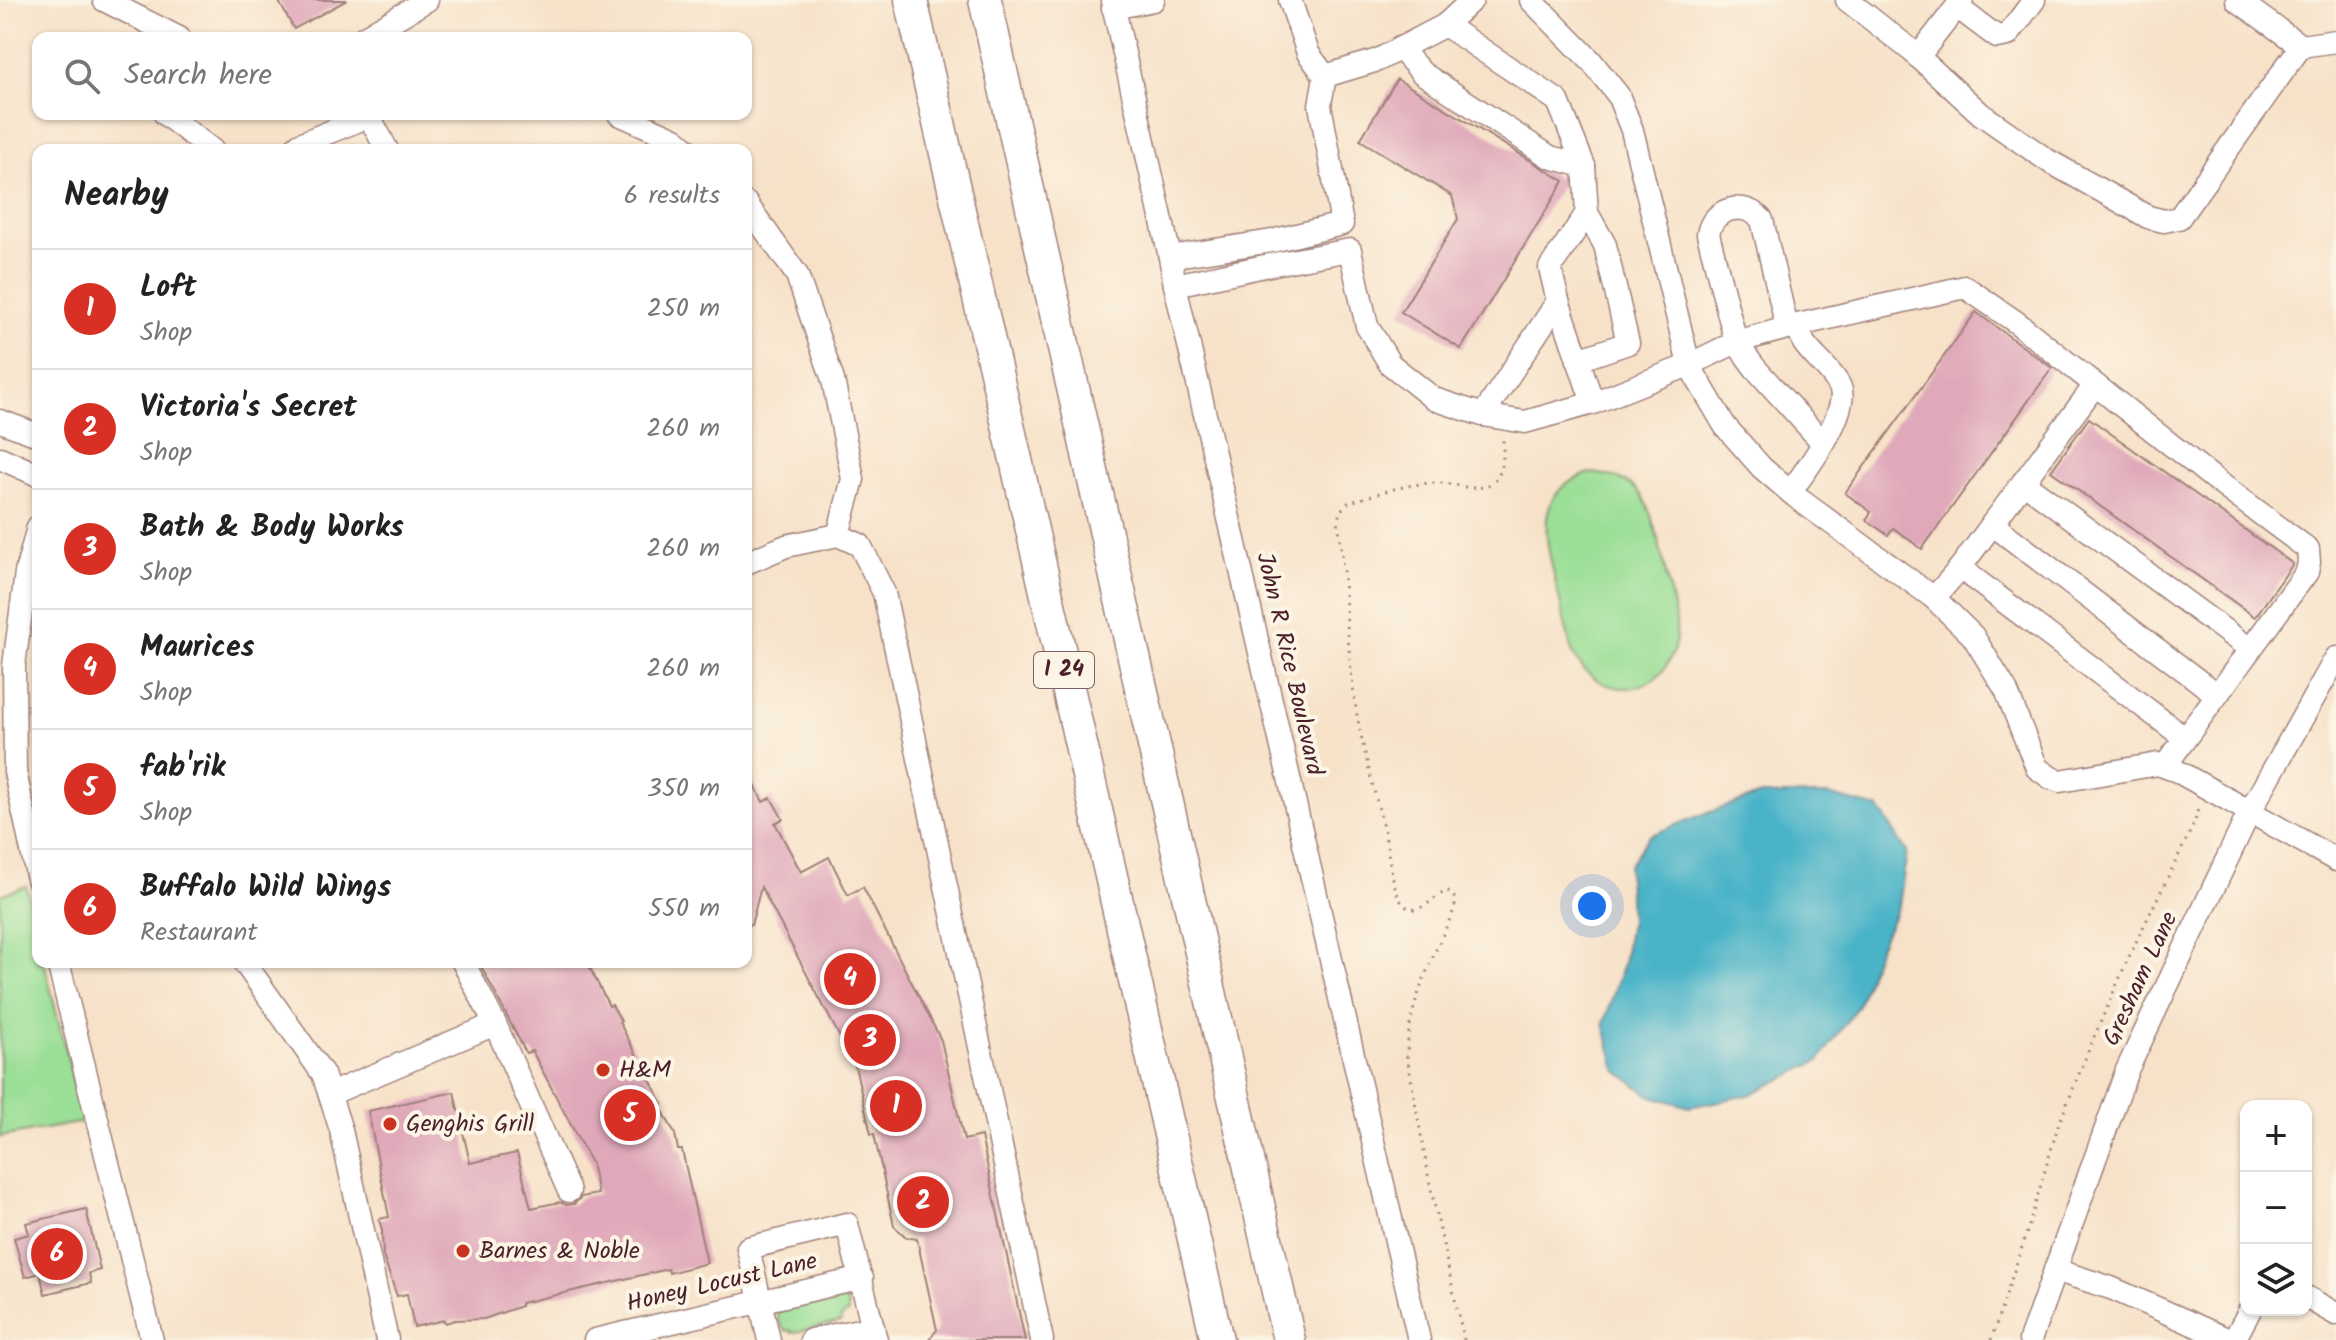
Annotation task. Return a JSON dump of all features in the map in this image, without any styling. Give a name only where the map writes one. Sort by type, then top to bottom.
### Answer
[{"type":"highway","name":"I 24","points":[[911,0],[1217,1340]]},
{"type":"highway","points":[[985,0],[1289,1340]]},
{"type":"street","points":[[104,0],[149,31]]},
{"type":"street","points":[[373,32],[427,0]]},
{"type":"street","points":[[1112,4],[1153,0]]},
{"type":"street","points":[[1170,257],[1272,241],[1342,224],[1320,105],[1325,76],[1308,53],[1290,0]]},
{"type":"street","points":[[1325,76],[1378,60],[1445,25],[1472,0]]},
{"type":"street","points":[[1531,0],[1591,61],[1618,95],[1632,130],[1689,365],[1725,426],[1762,468],[1790,492],[1934,598],[1973,636],[2006,690],[2037,768],[2060,781],[2142,766],[2165,766],[2336,860]]},
{"type":"street","points":[[1847,0],[1918,57],[1981,114],[2047,160],[2148,217],[2164,221],[2179,218],[2301,46]]},
{"type":"street","points":[[1918,57],[1960,4],[1997,37],[2008,35],[2034,0]]},
{"type":"street","points":[[2237,0],[2301,46],[2336,41]]},
{"type":"street","name":"John R Rice Boulevard","points":[[1112,4],[1419,1340]]},
{"type":"street","points":[[1445,25],[1558,101],[1584,166],[1587,213],[1605,245],[1628,343],[1578,360]]},
{"type":"street","points":[[1400,48],[1422,73],[1550,157],[1584,166]]},
{"type":"street","points":[[173,120],[204,144]]},
{"type":"street","points":[[300,144],[359,120]]},
{"type":"street","points":[[373,120],[384,144]]},
{"type":"street","points":[[632,120],[681,144]]},
{"type":"street","points":[[1790,492],[1823,443],[1843,397],[1839,386],[1792,326],[1762,220],[1756,212],[1747,208],[1721,212],[1714,217],[1708,234],[1736,342],[1755,368],[1823,443]]},
{"type":"street","points":[[752,211],[797,275],[833,380],[853,479],[838,535]]},
{"type":"street","points":[[1587,213],[1550,268],[1593,403]]},
{"type":"street","points":[[1175,285],[1350,250],[1367,326],[1390,364],[1434,399],[1483,415],[1525,422],[1593,403],[1689,365],[1736,342],[1792,326],[1965,287],[2016,322],[2308,549],[2307,572],[2165,766]]},
{"type":"street","points":[[1483,415],[1558,301]]},
{"type":"street","points":[[1934,598],[1960,568],[2095,385]]},
{"type":"street","points":[[0,421],[32,433]]},
{"type":"street","points":[[0,458],[32,472]]},
{"type":"street","points":[[2023,482],[2250,649]]},
{"type":"street","points":[[1992,524],[2217,695]]},
{"type":"street","points":[[752,560],[786,546],[838,535],[860,545],[884,593],[1042,1340]]},
{"type":"street","points":[[32,550],[26,573],[14,666],[15,772],[32,851]]},
{"type":"street","points":[[1960,568],[2185,738]]},
{"type":"street","name":"Gresham Lane","points":[[2030,1340],[2127,1070],[2249,813],[2336,658]]},
{"type":"street","points":[[59,968],[152,1340]]},
{"type":"street","points":[[248,968],[323,1074],[341,1130],[387,1340]]},
{"type":"street","points":[[466,968],[495,1024],[569,1191]]},
{"type":"street","points":[[330,1094],[495,1024]]},
{"type":"street","points":[[769,1340],[748,1248],[847,1224],[874,1333],[811,1340]]},
{"type":"street","points":[[2055,1270],[2111,1288],[2231,1340],[2246,1316]]},
{"type":"street","name":"Honey Locust Lane","points":[[595,1340],[862,1278]]},
{"type":"street","points":[[2312,1300],[2336,1314]]},
{"type":"path","points":[[1464,1340],[1429,1180],[1407,1056],[1407,1036],[1421,984],[1455,907],[1454,897],[1448,891],[1439,893],[1424,906],[1415,909],[1406,907],[1400,901],[1396,888],[1367,768],[1352,682],[1338,520],[1340,511],[1348,503],[1423,484],[1442,482],[1472,489],[1484,487],[1499,474],[1504,431]]},
{"type":"path","points":[[1991,1340],[2058,1126],[2131,952],[2195,822],[2198,807]]},
{"type":"green space","points":[[1591,473],[1619,479],[1641,495],[1662,556],[1676,622],[1675,646],[1667,665],[1655,678],[1639,686],[1621,688],[1603,683],[1586,671],[1572,652],[1559,597],[1548,545],[1548,515],[1552,501],[1560,490],[1573,480]]},
{"type":"green space","points":[[26,886],[32,912],[32,968],[45,968],[83,1122],[0,1137],[0,895]]},
{"type":"green space","points":[[838,1292],[848,1304],[848,1313],[841,1318],[841,1322],[792,1333],[780,1323],[778,1313],[781,1307]]},
{"type":"water","points":[[1761,795],[1828,795],[1879,808],[1907,852],[1899,905],[1878,949],[1858,1005],[1819,1061],[1749,1095],[1689,1107],[1649,1095],[1616,1070],[1604,1023],[1623,964],[1630,923],[1628,867],[1649,836]]},
{"type":"building","points":[[278,0],[347,0],[294,29]]},
{"type":"building","points":[[1397,79],[1564,181],[1461,349],[1401,312],[1458,219],[1452,196],[1360,140]]},
{"type":"building","points":[[1976,312],[2052,368],[1922,549],[1893,528],[1888,535],[1866,520],[1871,512],[1845,493]]},
{"type":"building","points":[[2089,418],[2293,564],[2255,617],[2051,471]]},
{"type":"building","points":[[752,779],[763,802],[771,798],[783,819],[775,823],[801,872],[829,857],[848,895],[863,887],[941,1040],[964,1140],[981,1136],[1025,1340],[928,1340],[937,1330],[917,1239],[906,1237],[894,1226],[855,1066],[761,887],[752,921]]},
{"type":"building","points":[[482,968],[590,968],[663,1104],[660,1106],[675,1134],[678,1150],[682,1150],[707,1263],[521,1303],[521,1306],[484,1319],[445,1323],[444,1320],[414,1327],[407,1294],[397,1296],[383,1256],[379,1219],[389,1217],[368,1111],[454,1092],[470,1163],[517,1153],[531,1208],[560,1202],[574,1204],[581,1197],[598,1194],[591,1163],[532,1051],[526,1053]]},
{"type":"building","points":[[86,1209],[100,1270],[89,1273],[91,1283],[45,1294],[40,1273],[25,1277],[14,1238],[29,1234],[26,1223]]},
{"type":"place","name":"Maurices","points":[[850,979]]},
{"type":"place","name":"Bath & Body Works","points":[[870,1040]]},
{"type":"place","name":"H&M","points":[[603,1070]]},
{"type":"place","name":"Loft","points":[[896,1106]]},
{"type":"place","name":"fab'rik","points":[[630,1115]]},
{"type":"place","name":"Genghis Grill","points":[[390,1124]]},
{"type":"place","name":"Victoria's Secret","points":[[923,1202]]},
{"type":"place","name":"Barnes & Noble","points":[[463,1251]]},
{"type":"place","name":"Buffalo Wild Wings","points":[[57,1254]]}]
